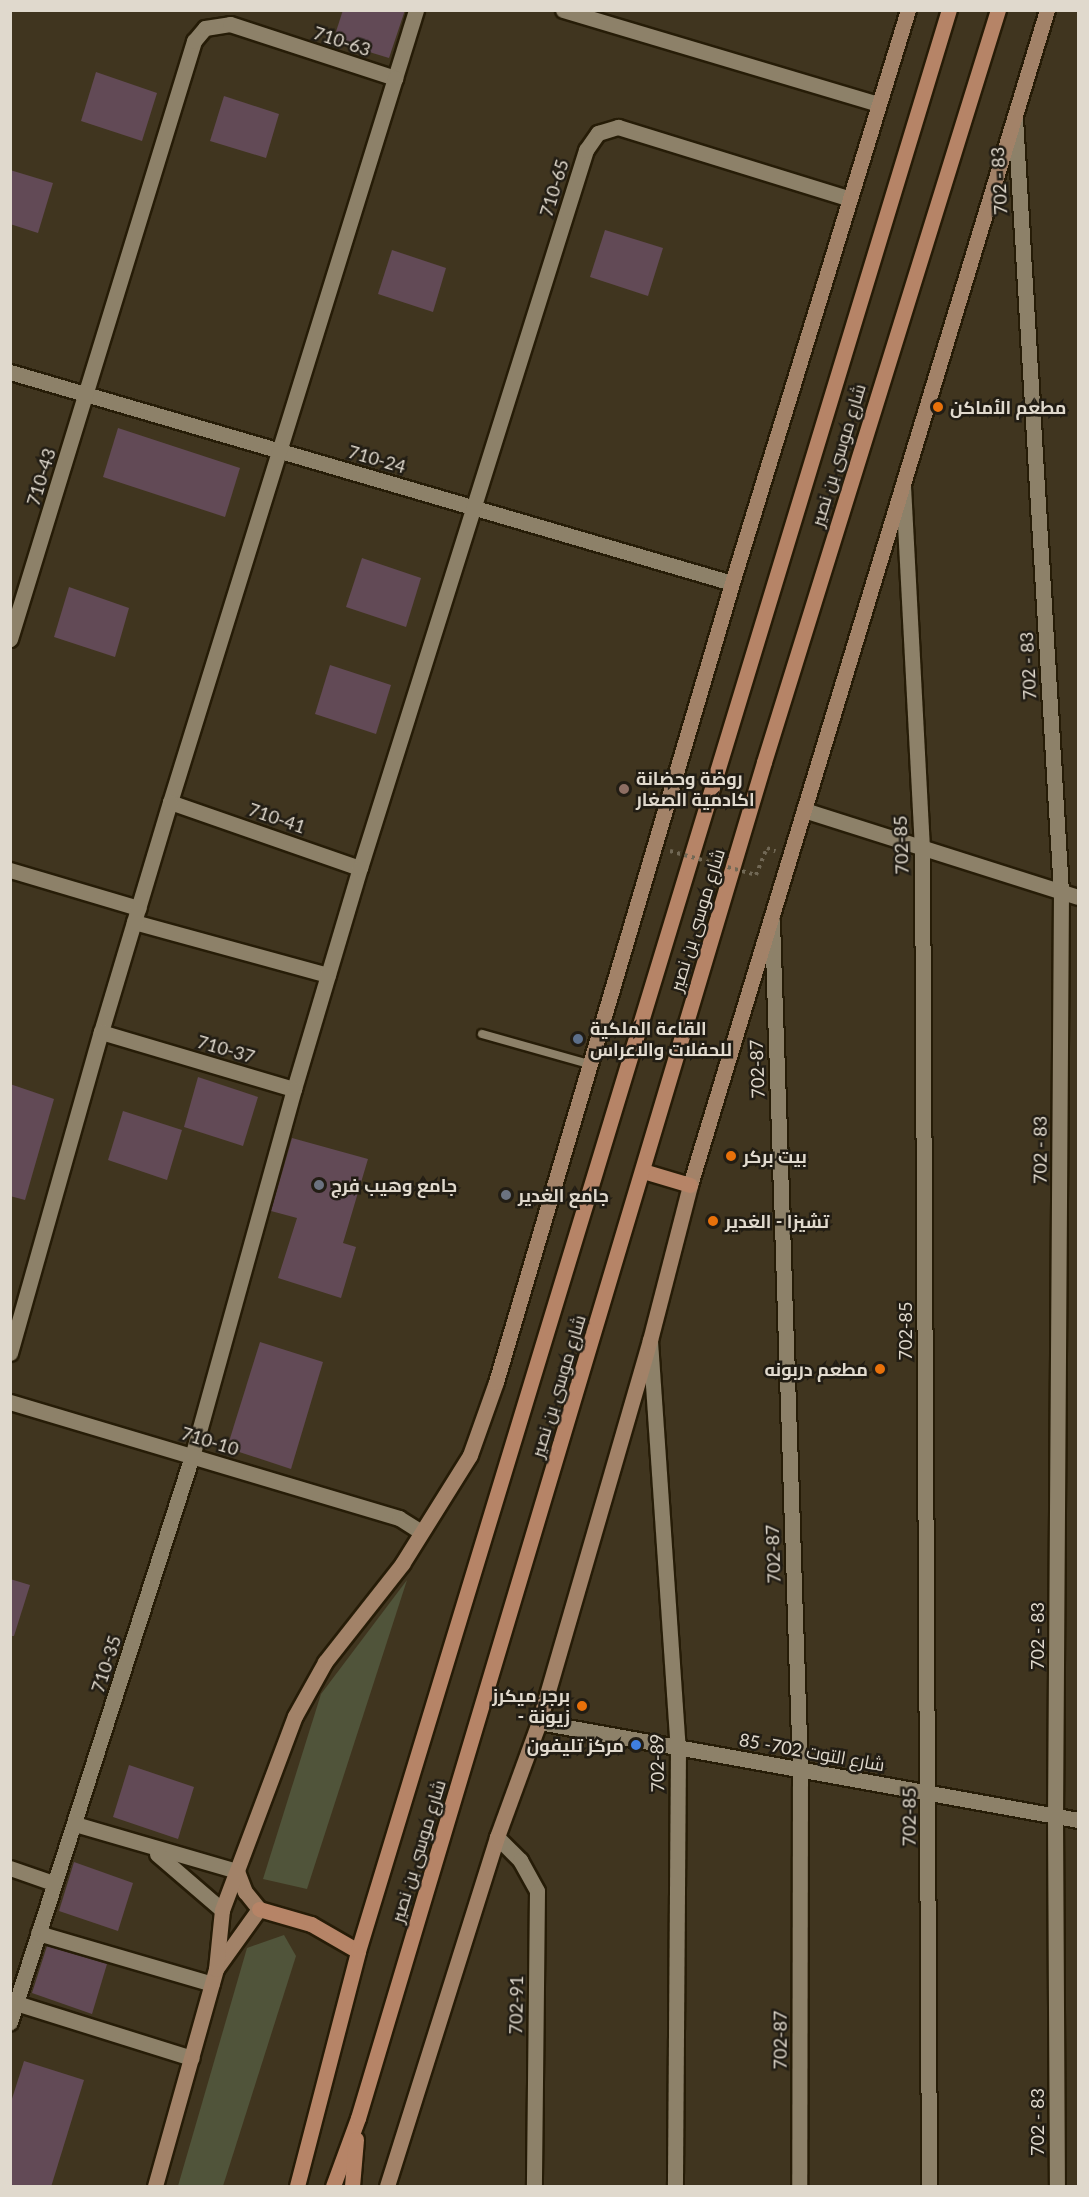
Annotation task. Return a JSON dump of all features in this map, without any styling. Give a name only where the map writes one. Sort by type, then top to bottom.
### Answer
[{"type":"main road","name":"شارع موسى بن نصير","points":[[297,2187],[358,1951],[950,10]]},
{"type":"main road","name":"شارع موسى بن نصير","points":[[333,2187],[358,2118],[764,762],[998,10]]},
{"type":"main road","points":[[643,1171],[690,1185]]},
{"type":"main road","points":[[259,1909],[311,1924],[358,1951]]},
{"type":"main road","points":[[352,2187],[358,2118]]},
{"type":"street","points":[[10,1353],[101,1032],[170,802],[416,10]]},
{"type":"street","points":[[563,10],[878,104]]},
{"type":"street","points":[[155,2187],[214,1976],[222,1910],[295,1716],[325,1662],[402,1564],[470,1455],[496,1382],[732,582],[848,198],[908,10]]},
{"type":"street","points":[[387,2187],[497,1837],[539,1722],[650,1340],[690,1185],[772,921],[903,476],[1047,10]]},
{"type":"street","name":"710-63","points":[[87,394],[194,41],[205,28],[230,24],[395,78]]},
{"type":"street","name":"702 - 83","points":[[1015,115],[1061,892],[1055,1816],[1057,2187]]},
{"type":"street","name":"710-65","points":[[476,508],[586,150],[598,133],[618,127],[848,198]]},
{"type":"street","name":"710-24","points":[[10,372],[732,582]]},
{"type":"street","name":"710-43","points":[[10,639],[87,394]]},
{"type":"street","name":"702-85","points":[[903,476],[922,848],[929,2187]]},
{"type":"street","points":[[192,1456],[294,1089],[360,868],[476,508]]},
{"type":"street","name":"710-41","points":[[170,802],[360,868]]},
{"type":"street","points":[[804,810],[1078,897]]},
{"type":"street","points":[[10,870],[136,915],[328,975]]},
{"type":"street","name":"702-87","points":[[772,921],[800,1770],[799,2187]]},
{"type":"street","name":"710-37","points":[[101,1032],[294,1089]]},
{"type":"street","name":"702-89","points":[[650,1340],[678,1747],[675,2187]]},
{"type":"street","name":"710-10","points":[[10,1402],[399,1518],[421,1532]]},
{"type":"street","name":"710-35","points":[[10,2022],[16,2003],[17,1976],[38,1933],[53,1883],[75,1824],[192,1456]]},
{"type":"street","name":"شارع التوت 702- 85","points":[[539,1722],[1078,1820]]},
{"type":"street","points":[[75,1824],[149,1848],[237,1870]]},
{"type":"street","name":"702-91","points":[[497,1837],[520,1860],[537,1891],[534,2187]]},
{"type":"street","points":[[149,1848],[222,1910]]},
{"type":"street","points":[[10,1868],[53,1883]]},
{"type":"street","points":[[214,1976],[259,1909],[245,1892],[237,1870]]},
{"type":"street","points":[[38,1933],[214,1976]]},
{"type":"street","points":[[16,2003],[192,2058]]},
{"type":"lane","points":[[482,1034],[589,1064]]},
{"type":"path","points":[[670,851],[756,875],[767,848],[789,857]]},
{"type":"green space","points":[[407,1580],[307,1889],[263,1879],[321,1694]]},
{"type":"green space","points":[[284,1935],[296,1956],[223,2186],[178,2186],[247,1948]]},
{"type":"building","points":[[343,10],[405,10],[389,58],[333,41]]},
{"type":"building","points":[[96,72],[157,93],[142,141],[81,121]]},
{"type":"building","points":[[224,96],[279,114],[266,158],[210,141]]},
{"type":"building","points":[[10,170],[53,183],[38,233],[10,224]]},
{"type":"building","points":[[605,230],[663,248],[648,296],[590,277]]},
{"type":"building","points":[[392,250],[446,268],[433,312],[378,294]]},
{"type":"building","points":[[118,428],[240,468],[225,517],[103,477]]},
{"type":"building","points":[[362,558],[421,578],[406,627],[346,607]]},
{"type":"building","points":[[69,587],[129,608],[115,657],[54,637]]},
{"type":"building","points":[[330,665],[391,685],[376,734],[315,714]]},
{"type":"building","points":[[198,1077],[258,1097],[243,1146],[184,1127]]},
{"type":"building","points":[[10,1084],[54,1099],[25,1200],[10,1196]]},
{"type":"building","points":[[123,1111],[182,1130],[167,1180],[108,1160]]},
{"type":"building","points":[[292,1138],[368,1159],[343,1243],[356,1247],[341,1298],[278,1278],[297,1218],[271,1211]]},
{"type":"building","points":[[260,1342],[323,1362],[291,1469],[227,1448]]},
{"type":"building","points":[[10,1579],[30,1585],[14,1636],[10,1636]]},
{"type":"building","points":[[129,1765],[194,1787],[178,1839],[113,1817]]},
{"type":"building","points":[[74,1862],[133,1883],[118,1931],[59,1911]]},
{"type":"building","points":[[47,1946],[107,1964],[92,2014],[32,1993]]},
{"type":"building","points":[[24,2061],[84,2080],[51,2187],[10,2187],[10,2105]]},
{"type":"place","name":"مطعم الأماكن","points":[[938,407]]},
{"type":"place","name":"روضة وحضانة اكادمية الصغار","points":[[624,789]]},
{"type":"place","name":"القاعة الملكية للحفلات والاعراس","points":[[578,1039]]},
{"type":"place","name":"بيت بركر","points":[[731,1156]]},
{"type":"place","name":"جامع وهيب فرج","points":[[319,1185]]},
{"type":"place","name":"جامع الغدير","points":[[506,1195]]},
{"type":"place","name":"تشيزا - الغدير","points":[[713,1221]]},
{"type":"place","name":"مطعم دربونه","points":[[880,1369]]},
{"type":"place","name":"برجر ميكرز - زيونة","points":[[582,1706]]},
{"type":"place","name":"مركز تليفون","points":[[636,1745]]}]
